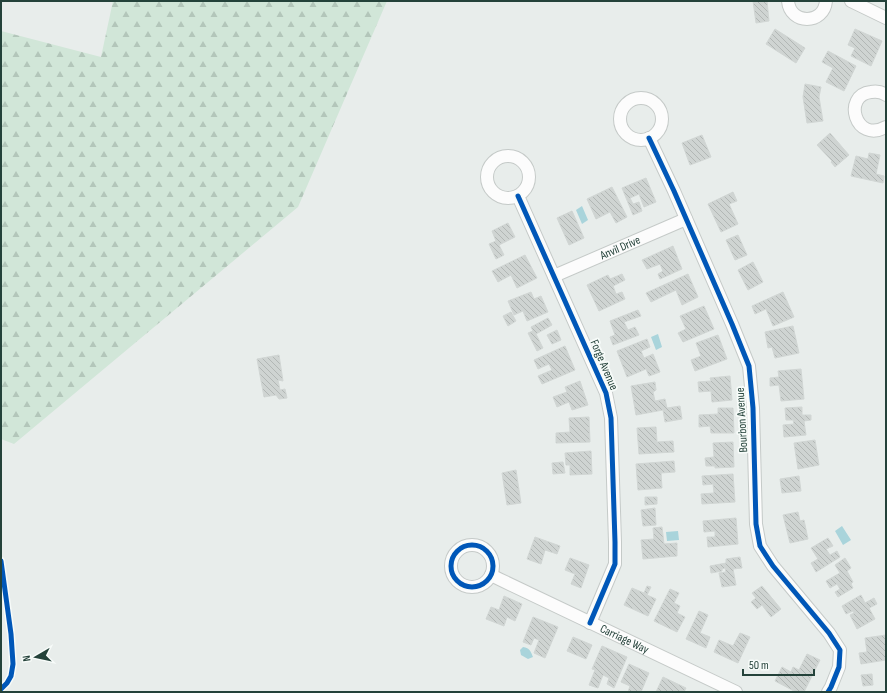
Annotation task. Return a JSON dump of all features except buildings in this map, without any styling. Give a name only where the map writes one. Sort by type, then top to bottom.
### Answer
[{"type":"street","points":[[788,1],[792,12],[797,17],[804,19],[811,19],[818,16],[823,10],[826,1]]},
{"type":"street","points":[[851,1],[886,18]]},
{"type":"street","points":[[885,92],[868,92],[857,102],[854,109],[855,117],[859,124],[865,129],[873,131],[886,127]]},
{"type":"street","name":"Bourbon Avenue","points":[[649,138],[686,219],[749,366],[753,408],[756,524],[760,546],[773,566],[829,634],[840,650],[839,667],[828,692]]},
{"type":"street","name":"Forge Avenue","points":[[518,196],[606,393],[611,418],[615,564],[590,623]]},
{"type":"street","name":"Anvil Drive","points":[[554,276],[686,219]]},
{"type":"street","name":"Carriage Way","points":[[491,574],[736,692]]},
{"type":"green space","points":[[113,1],[387,1],[298,207],[14,444],[1,439],[1,31],[101,57]]},
{"type":"water","points":[[582,206],[588,220],[582,224],[576,210]]},
{"type":"water","points":[[658,334],[662,347],[656,350],[651,337]]},
{"type":"water","points":[[842,526],[851,540],[843,545],[835,531]]},
{"type":"water","points":[[678,531],[679,540],[667,541],[666,532]]},
{"type":"water","points":[[523,647],[529,649],[533,657],[528,659],[521,655],[520,650]]},
{"type":"cycle path","points":[[649,138],[674,191],[749,366],[753,408],[756,524],[760,546],[773,566],[829,633],[840,650],[839,667],[828,692]]},
{"type":"cycle path","points":[[518,196],[606,393],[611,418],[615,564],[590,623]]},
{"type":"cycle path","points":[[472,545],[487,551],[493,566],[487,581],[472,587],[457,581],[451,566],[457,551],[472,545]]},
{"type":"cycle path","points":[[1,561],[11,634],[13,664],[11,676],[1,689]]}]
